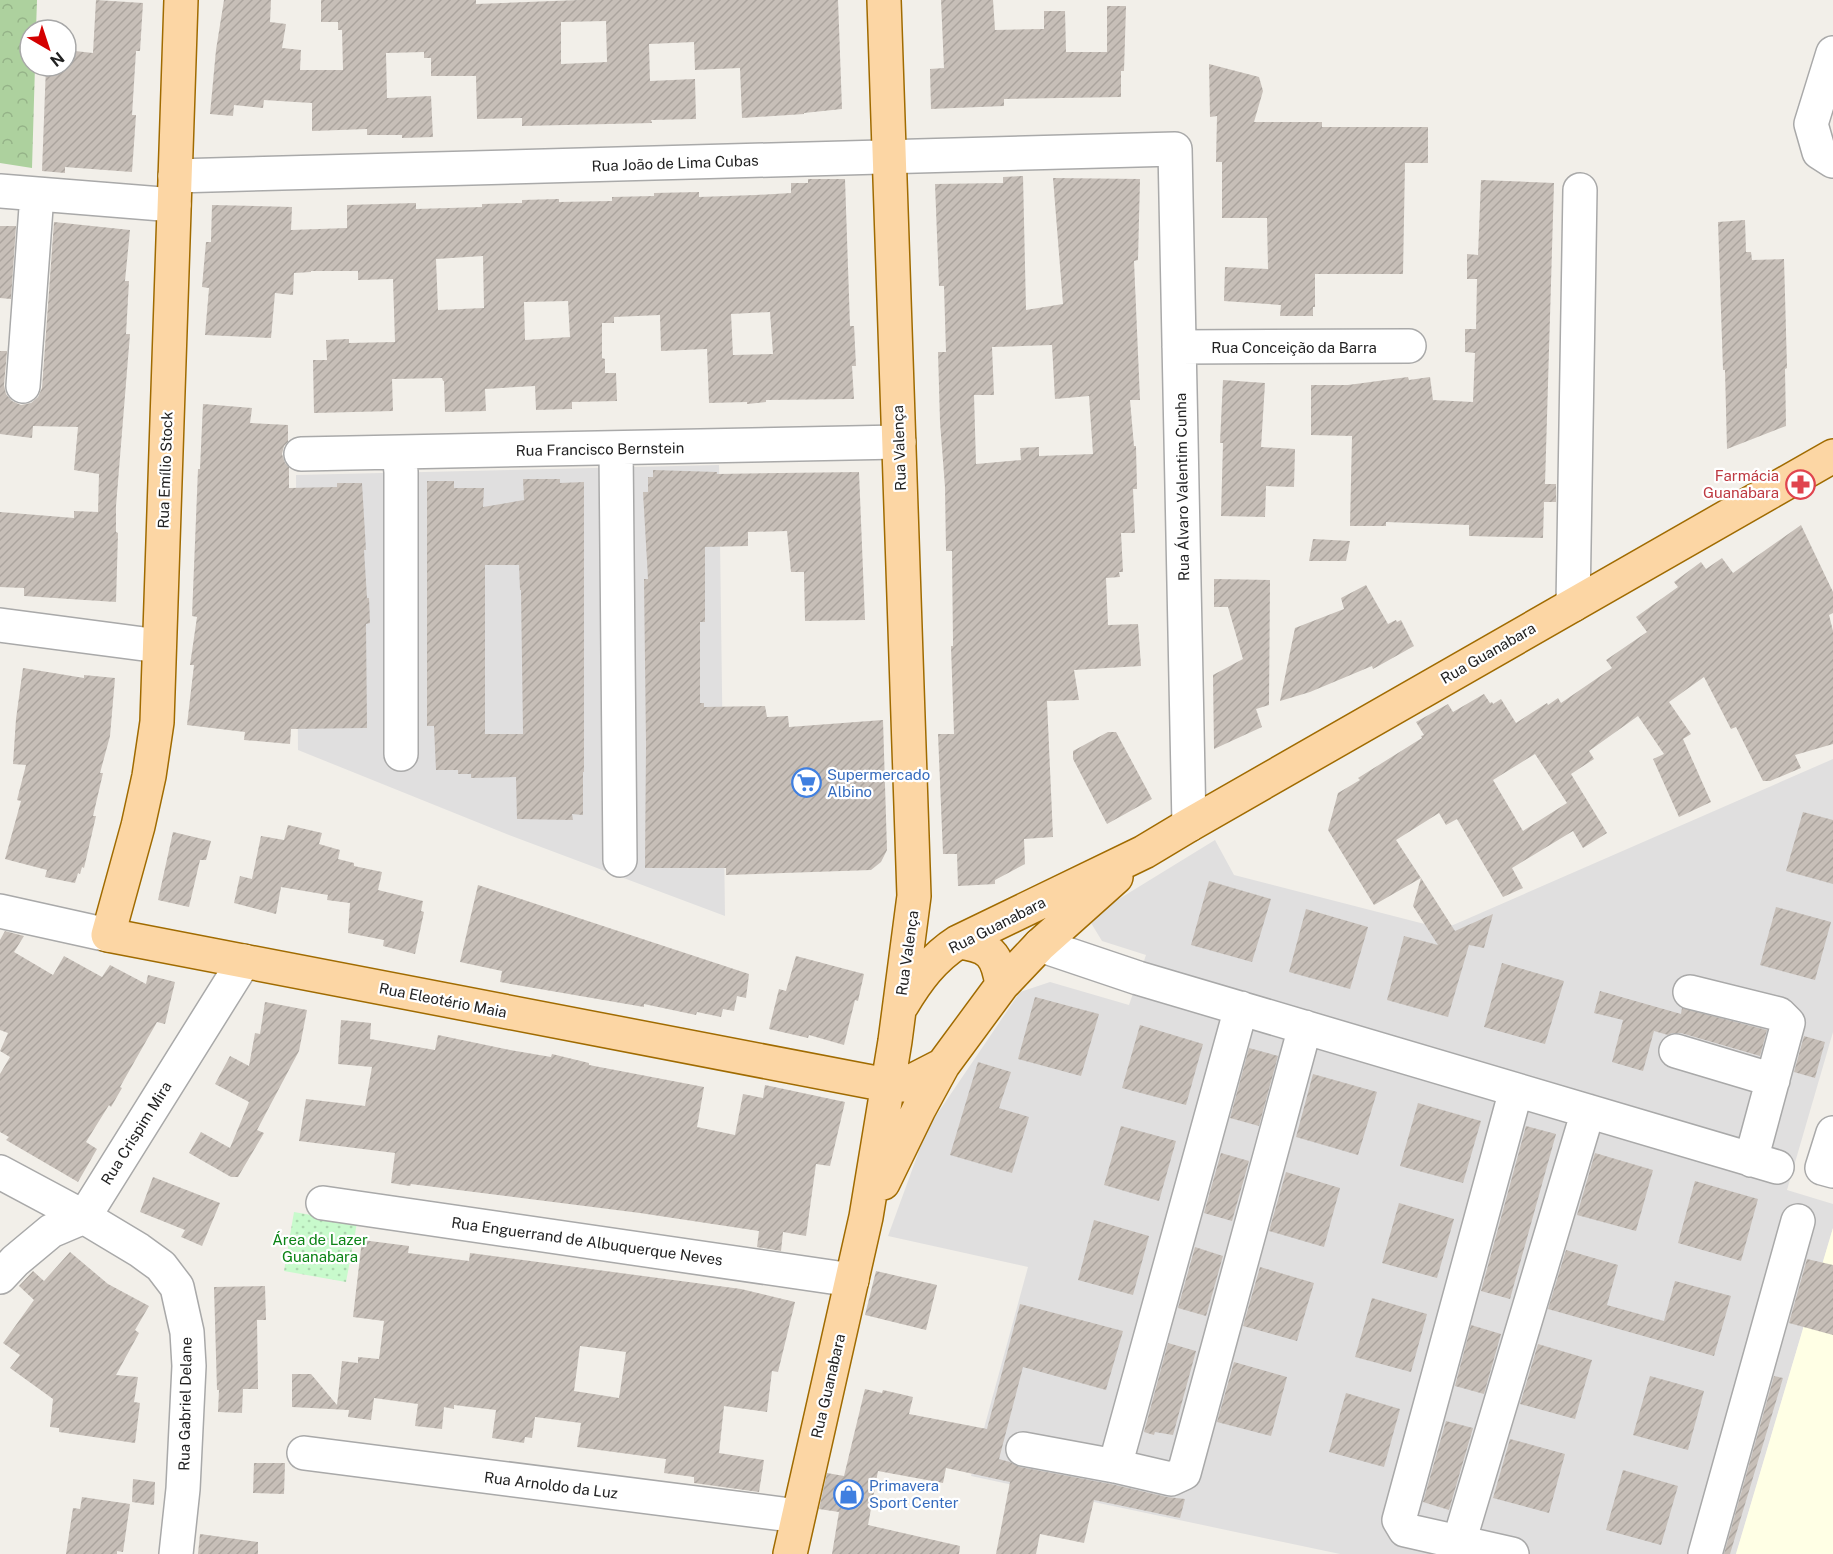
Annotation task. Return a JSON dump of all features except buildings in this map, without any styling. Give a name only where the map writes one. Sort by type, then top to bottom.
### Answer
[{"type":"main road","name":"Rua Emílio Stock","points":[[108,935],[138,826],[149,776],[157,722],[181,0]]},
{"type":"main road","name":"Rua Valença","points":[[884,0],[914,896],[897,1025]]},
{"type":"main road","name":"Rua Guanabara","points":[[790,1554],[866,1217],[897,1025],[921,976],[946,950],[958,942],[1144,852],[1573,605],[1831,465]]},
{"type":"main road","name":"Rua Guanabara","points":[[866,1217],[943,1065],[1002,985],[1040,945],[1144,852]]},
{"type":"main road","name":"Rua Valença","points":[[914,896],[932,918],[958,942]]},
{"type":"main road","name":"Rua Eleotério Maia","points":[[108,935],[887,1086]]},
{"type":"main road","points":[[958,942],[1040,945]]},
{"type":"main road","points":[[958,942],[976,944],[988,950],[999,966],[1002,985]]},
{"type":"main road","points":[[897,1025],[900,1051],[908,1060],[919,1065],[943,1065]]},
{"type":"main road","points":[[887,1086],[904,1085],[943,1065]]},
{"type":"street","points":[[1833,53],[1811,124],[1819,152],[1833,161]]},
{"type":"street","name":"Rua João de Lima Cubas","points":[[0,191],[37,194],[174,191],[889,157],[1175,149]]},
{"type":"street","name":"Rua Álvaro Valentim Cunha","points":[[1175,149],[1189,825]]},
{"type":"street","points":[[1573,605],[1580,190]]},
{"type":"street","points":[[23,386],[37,194]]},
{"type":"street","name":"Rua Conceição da Barra","points":[[1179,347],[1409,346]]},
{"type":"street","name":"Rua Francisco Bernstein","points":[[301,454],[899,442]]},
{"type":"street","points":[[616,449],[620,860]]},
{"type":"street","points":[[399,453],[401,472],[401,754]]},
{"type":"street","points":[[0,625],[159,646]]},
{"type":"street","name":"Rua Eleotério Maia","points":[[0,911],[108,935]]},
{"type":"street","points":[[1040,945],[1138,978],[1764,1164],[1773,1080],[1788,1023],[1779,1014],[1690,993]]},
{"type":"street","name":"Rua Crispim Mira","points":[[84,1217],[244,961]]},
{"type":"street","points":[[1115,1466],[1241,1008]]},
{"type":"street","points":[[1023,1449],[1171,1479],[1184,1473],[1305,1027]]},
{"type":"street","points":[[1676,1051],[1773,1080]]},
{"type":"street","points":[[1512,1554],[1405,1530],[1399,1520],[1516,1090]]},
{"type":"street","points":[[1459,1542],[1588,1112]]},
{"type":"street","points":[[1833,1133],[1822,1168],[1833,1171]]},
{"type":"street","name":"Rua Gabriel Delane","points":[[0,1173],[84,1217],[139,1250],[161,1266],[177,1287],[187,1332],[189,1366],[183,1489],[176,1554]]},
{"type":"street","name":"Rua Enguerrand de Albuquerque Neves","points":[[322,1203],[852,1280]]},
{"type":"street","points":[[0,1277],[51,1230],[84,1217]]},
{"type":"street","points":[[1705,1554],[1798,1221]]},
{"type":"street","name":"Rua Arnoldo da Luz","points":[[304,1453],[798,1516]]},
{"type":"shaded area","points":[[719,465],[725,916],[509,835],[298,750],[296,475]]},
{"type":"shaded area","points":[[1833,759],[1833,1032],[1787,1190],[1833,1204],[1833,1228],[1736,1554],[1340,1554],[971,1476],[1028,1267],[888,1236],[927,1129],[1020,992],[1050,982],[1129,1005],[1146,955],[1102,941],[1088,918],[1215,840],[1234,875],[1444,929]]},
{"type":"shaded area","points":[[1833,1228],[1833,1554],[1736,1554]]},
{"type":"green space","points":[[0,0],[37,0],[36,18],[18,18],[18,78],[35,78],[32,168],[0,163]]},
{"type":"green space","name":"Área de Lazer Guanabara","points":[[294,1212],[357,1223],[346,1282],[284,1271]]},
{"type":"place","name":"Farmácia Guanabara","points":[[1800,484]]},
{"type":"place","name":"Supermercado Albino","points":[[806,783]]},
{"type":"place","name":"Primavera Sport Center","points":[[848,1494]]}]
